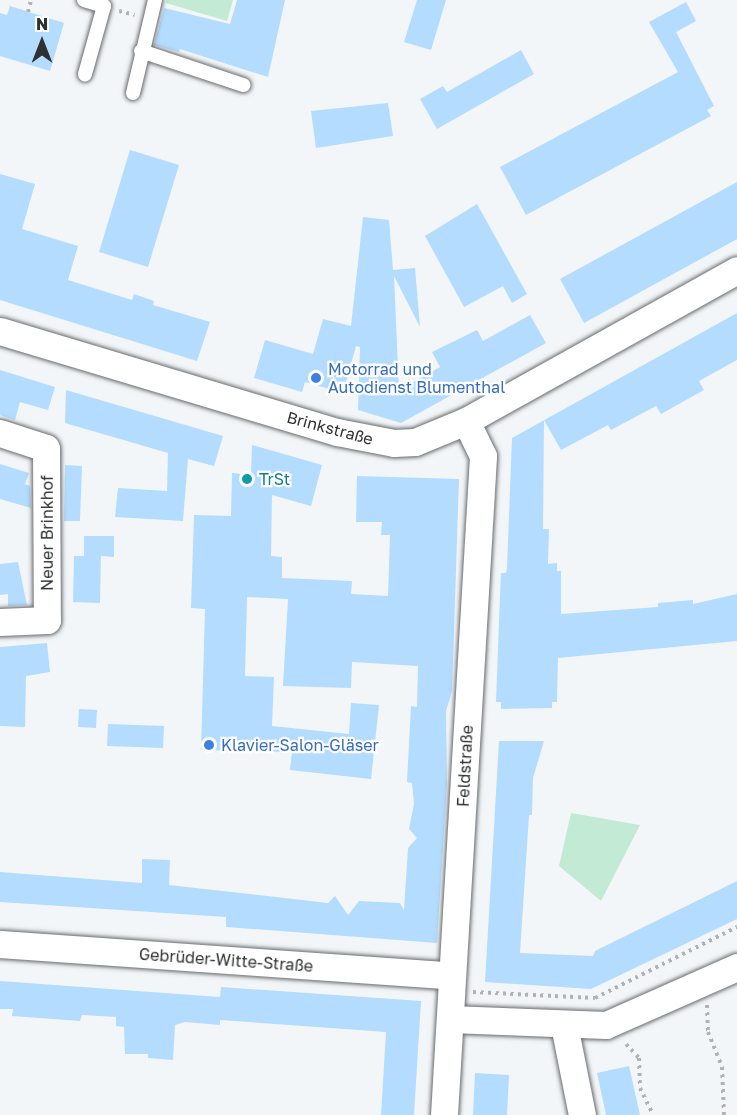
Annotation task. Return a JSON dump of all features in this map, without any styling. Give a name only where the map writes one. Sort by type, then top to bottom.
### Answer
[{"type":"street","name":"Brinkstraße","points":[[0,331],[366,440],[415,442],[466,421],[737,270]]},
{"type":"street","name":"Feldstraße","points":[[444,1115],[483,456],[466,421]]},
{"type":"street","name":"Neuer Brinkhof","points":[[0,433],[46,448],[47,620],[0,622]]},
{"type":"street","name":"Gebrüder-Witte-Straße","points":[[0,944],[452,984]]},
{"type":"street","points":[[450,1019],[606,1025],[737,967]]},
{"type":"street","points":[[564,1025],[582,1115]]},
{"type":"lane","points":[[84,0],[104,6],[85,74]]},
{"type":"lane","points":[[133,93],[141,51],[155,0]]},
{"type":"lane","points":[[141,51],[243,85]]},
{"type":"path","points":[[28,12],[31,0]]},
{"type":"path","points":[[104,6],[149,20]]},
{"type":"path","points":[[452,984],[595,998],[737,927]]},
{"type":"path","points":[[707,998],[708,1032],[722,1067],[724,1115]]},
{"type":"path","points":[[626,1044],[639,1058],[640,1088],[653,1115]]},
{"type":"green space","points":[[166,0],[233,0],[227,21],[166,3]]},
{"type":"green space","points":[[571,813],[640,825],[601,901],[559,866]]},
{"type":"building","points":[[237,0],[285,0],[268,77],[180,49],[179,52],[154,45],[164,8],[230,24]]},
{"type":"building","points":[[417,0],[446,0],[431,50],[404,42]]},
{"type":"building","points":[[686,2],[696,21],[676,32],[714,106],[707,110],[711,116],[526,215],[500,167],[678,72],[649,22]]},
{"type":"building","points":[[10,6],[64,23],[50,71],[0,56],[0,13],[7,15]]},
{"type":"building","points":[[521,50],[534,74],[437,129],[420,99],[443,86],[447,92]]},
{"type":"building","points":[[388,103],[393,136],[316,148],[311,111]]},
{"type":"building","points":[[130,150],[179,165],[148,267],[99,252]]},
{"type":"building","points":[[0,174],[35,184],[22,229],[78,246],[68,280],[132,300],[134,294],[154,301],[153,305],[210,322],[197,361],[0,300]]},
{"type":"building","points":[[737,182],[737,239],[584,323],[560,279]]},
{"type":"building","points":[[477,204],[527,294],[512,303],[503,286],[464,307],[425,236]]},
{"type":"building","points":[[363,217],[389,220],[393,270],[415,268],[420,327],[394,276],[399,390],[440,367],[432,352],[477,330],[483,341],[530,315],[546,343],[401,423],[358,410],[360,347],[356,346],[343,393],[305,382],[302,392],[254,378],[265,340],[313,354],[323,319],[351,326]]},
{"type":"building","points":[[737,313],[737,360],[699,381],[704,390],[661,414],[656,406],[611,430],[608,425],[561,450],[544,420]]},
{"type":"building","points":[[0,370],[55,387],[48,410],[20,402],[15,420],[0,415]]},
{"type":"building","points":[[66,390],[223,436],[214,466],[188,459],[183,521],[115,517],[118,488],[167,491],[168,453],[65,423]]},
{"type":"building","points":[[544,420],[543,529],[549,529],[548,564],[557,563],[557,571],[561,571],[561,614],[658,607],[658,603],[693,600],[693,604],[737,594],[737,641],[558,658],[557,702],[552,702],[552,708],[501,709],[501,702],[496,702],[499,621],[501,573],[506,573],[507,568],[512,438]]},
{"type":"building","points":[[252,445],[322,465],[311,506],[272,495],[271,556],[282,557],[282,578],[352,581],[351,594],[388,596],[390,535],[381,535],[382,522],[356,522],[357,476],[459,479],[452,691],[446,711],[447,785],[437,943],[226,927],[226,917],[0,902],[0,872],[142,883],[142,859],[170,860],[169,885],[328,903],[335,896],[348,915],[359,901],[400,903],[404,910],[408,848],[417,838],[409,829],[414,804],[412,783],[407,782],[411,706],[417,707],[418,666],[352,662],[351,688],[283,686],[288,599],[247,597],[245,676],[274,677],[272,726],[349,734],[351,703],[379,705],[371,779],[290,770],[292,752],[201,750],[205,609],[191,608],[194,515],[231,516],[232,473],[251,475]]},
{"type":"building","points":[[0,464],[29,473],[25,484],[30,486],[31,508],[0,499]]},
{"type":"building","points":[[65,465],[82,466],[80,521],[64,521]]},
{"type":"building","points":[[84,536],[114,536],[114,557],[101,556],[100,603],[73,602],[74,556],[84,556]]},
{"type":"building","points":[[18,562],[27,605],[8,606],[8,594],[0,595],[0,564]]},
{"type":"building","points":[[47,643],[50,672],[26,676],[25,727],[0,726],[0,647]]},
{"type":"building","points":[[79,709],[97,710],[96,728],[78,727]]},
{"type":"building","points":[[108,724],[164,726],[163,748],[107,746]]},
{"type":"building","points":[[499,741],[544,741],[533,778],[520,953],[593,956],[595,951],[737,881],[737,919],[591,989],[485,982]]},
{"type":"building","points":[[0,981],[220,997],[221,987],[421,1001],[414,1115],[381,1115],[386,1032],[220,1020],[220,1025],[185,1022],[175,1025],[173,1060],[148,1058],[148,1054],[125,1054],[124,1027],[116,1026],[116,1017],[82,1015],[80,1021],[12,1016],[13,1009],[0,1009]]},
{"type":"building","points":[[629,1066],[640,1115],[606,1115],[597,1073]]},
{"type":"building","points":[[475,1073],[509,1075],[507,1115],[473,1115]]},
{"type":"place","name":"Motorrad und Autodienst Blumenthal","points":[[316,378]]},
{"type":"place","name":"TrSt","points":[[247,479]]},
{"type":"place","name":"Klavier-Salon-Gläser","points":[[209,745]]}]
